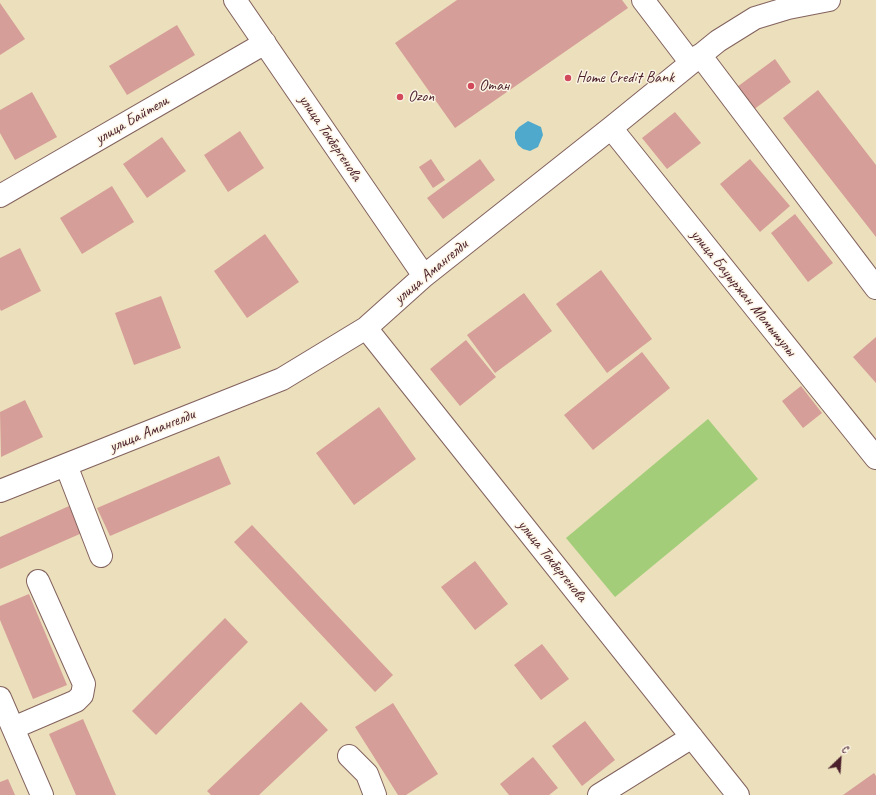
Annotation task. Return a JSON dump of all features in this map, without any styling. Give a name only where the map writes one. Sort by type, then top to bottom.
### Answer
[{"type":"street","name":"улица Токбергенова","points":[[235,0],[424,276]]},
{"type":"street","points":[[643,0],[696,59],[876,288]]},
{"type":"street","name":"улица Амангелди","points":[[0,492],[282,379],[366,328],[424,276],[718,41],[755,18],[788,8],[829,0]]},
{"type":"street","name":"улица Байтели","points":[[0,196],[265,43]]},
{"type":"street","name":"улица Бауыржан Момышулы","points":[[611,128],[876,458]]},
{"type":"street","name":"улица Токбергенова","points":[[366,328],[738,795]]},
{"type":"street","points":[[66,465],[101,556]]},
{"type":"street","points":[[13,728],[76,701],[82,695],[84,684],[38,581]]},
{"type":"street","points":[[0,698],[42,795]]},
{"type":"street","points":[[599,795],[692,737]]},
{"type":"street","points":[[349,756],[367,774],[375,795]]},
{"type":"green space","points":[[708,419],[758,479],[615,597],[566,538]]},
{"type":"water","points":[[528,121],[541,127],[543,135],[538,147],[530,151],[523,149],[518,145],[515,138],[515,132],[519,127]]},
{"type":"building","name":"Отан","points":[[457,0],[622,0],[628,8],[455,128],[395,43]]},
{"type":"building","points":[[0,3],[25,39],[0,55]]},
{"type":"building","points":[[177,25],[195,55],[127,95],[109,66]]},
{"type":"building","points":[[775,59],[791,82],[753,110],[737,87]]},
{"type":"building","points":[[818,90],[876,165],[876,237],[783,118]]},
{"type":"building","points":[[32,92],[57,137],[15,160],[0,133],[0,110]]},
{"type":"building","points":[[675,112],[701,143],[667,169],[642,138]]},
{"type":"building","points":[[240,131],[264,168],[228,192],[204,155]]},
{"type":"building","points":[[162,137],[186,171],[147,198],[123,164]]},
{"type":"building","points":[[431,159],[445,180],[433,188],[419,167]]},
{"type":"building","points":[[480,159],[495,180],[443,219],[427,198]]},
{"type":"building","points":[[750,159],[790,206],[760,232],[720,184]]},
{"type":"building","points":[[112,186],[134,222],[82,254],[60,218]]},
{"type":"building","points":[[795,214],[833,263],[808,282],[771,233]]},
{"type":"building","points":[[265,234],[299,282],[247,318],[214,271]]},
{"type":"building","points":[[20,248],[41,291],[1,311],[0,258]]},
{"type":"building","points":[[601,270],[652,339],[607,373],[556,304]]},
{"type":"building","points":[[524,293],[552,331],[495,373],[467,335]]},
{"type":"building","points":[[161,296],[181,348],[134,365],[115,313]]},
{"type":"building","points":[[876,337],[876,383],[853,357]]},
{"type":"building","points":[[466,340],[496,377],[460,406],[430,369]]},
{"type":"building","points":[[642,352],[670,388],[593,450],[564,415]]},
{"type":"building","points":[[801,386],[822,413],[803,428],[782,401]]},
{"type":"building","points":[[25,400],[43,437],[1,457],[0,412]]},
{"type":"building","points":[[379,407],[416,459],[354,505],[316,453]]},
{"type":"building","points":[[219,456],[231,484],[110,536],[97,508]]},
{"type":"building","points":[[69,506],[82,533],[0,569],[0,537]]},
{"type":"building","points":[[252,525],[393,675],[375,692],[234,542]]},
{"type":"building","points":[[475,561],[508,604],[475,630],[441,587]]},
{"type":"building","points":[[29,594],[67,685],[33,699],[0,620],[0,606]]},
{"type":"building","points":[[225,618],[248,642],[156,735],[132,711]]},
{"type":"building","points":[[542,644],[569,679],[541,700],[514,665]]},
{"type":"building","points":[[301,702],[328,730],[259,795],[211,795],[207,791]]},
{"type":"building","points":[[393,703],[438,774],[406,795],[398,795],[355,727]]},
{"type":"building","points":[[83,719],[116,795],[76,795],[49,734]]},
{"type":"building","points":[[585,721],[615,760],[582,786],[552,746]]},
{"type":"building","points":[[533,757],[558,788],[549,795],[509,795],[500,784]]},
{"type":"building","points":[[874,773],[876,776],[876,795],[843,795]]},
{"type":"building","points":[[8,779],[15,795],[0,795],[0,782]]},
{"type":"place","name":"Home Credit Bank","points":[[568,78]]},
{"type":"place","name":"Отан","points":[[471,86]]},
{"type":"place","name":"Ozon","points":[[400,97]]}]
